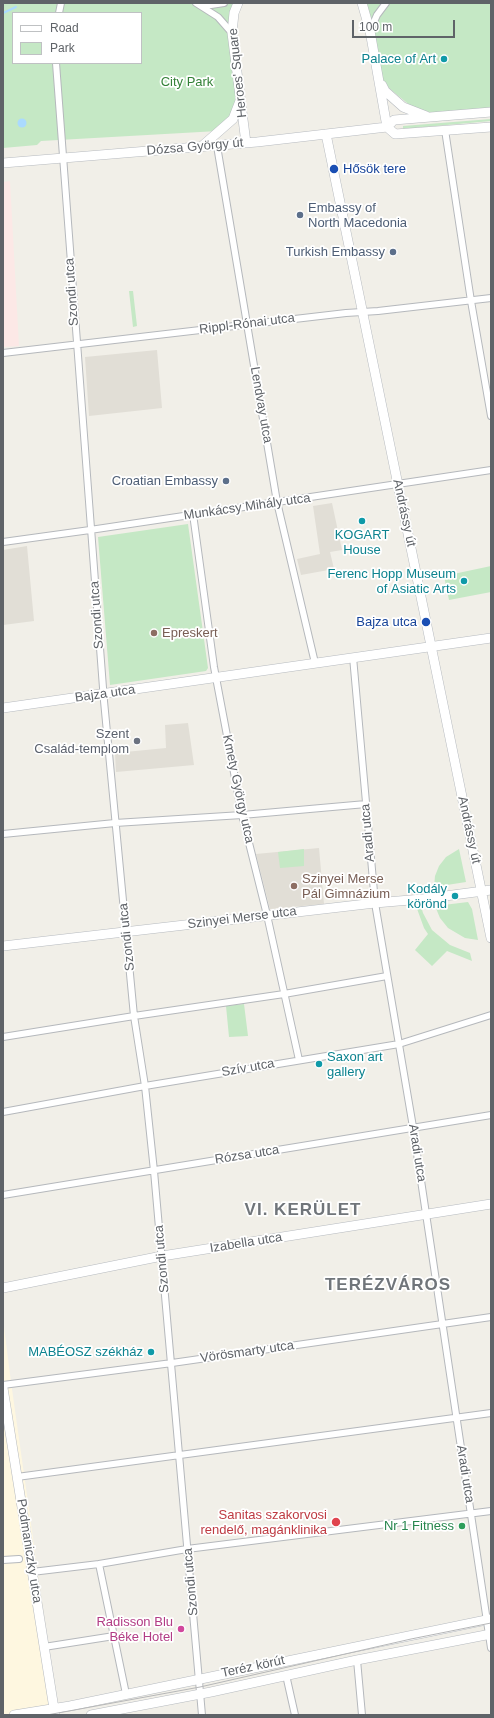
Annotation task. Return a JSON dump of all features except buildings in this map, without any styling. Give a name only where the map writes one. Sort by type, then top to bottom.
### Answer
[{"type":"main road","name":"Heroes' Square","points":[[238,3],[234,13],[232,34],[246,143]]},
{"type":"main road","points":[[362,3],[370,31],[387,126],[395,134],[491,127]]},
{"type":"main road","points":[[379,80],[386,91],[403,107],[431,117]]},
{"type":"main road","points":[[201,147],[233,118],[240,100]]},
{"type":"main road","name":"Dózsa György út","points":[[3,163],[246,143],[387,126],[394,120],[491,112]]},
{"type":"main road","name":"Andrássy út","points":[[326,134],[432,647],[486,890],[491,938]]},
{"type":"main road","name":"Bajza utca","points":[[3,708],[491,638]]},
{"type":"main road","name":"Szinyei Merse utca","points":[[3,946],[126,933],[267,915],[422,899],[486,890]]},
{"type":"main road","name":"Izabella utca","points":[[3,1288],[162,1256],[491,1204]]},
{"type":"main road","name":"Podmaniczky utca","points":[[3,1388],[54,1712]]},
{"type":"main road","name":"Teréz körút","points":[[14,1715],[54,1712],[126,1694],[489,1620]]},
{"type":"main road","name":"Teréz körút","points":[[91,1715],[490,1634]]},
{"type":"street","points":[[197,3],[211,5],[224,3]]},
{"type":"street","points":[[197,3],[218,17],[232,34]]},
{"type":"street","points":[[370,31],[377,15],[386,3]]},
{"type":"street","name":"Szondi utca","points":[[56,64],[103,694],[134,1016],[145,1086],[154,1171],[202,1715]]},
{"type":"street","points":[[445,130],[471,301],[491,416]]},
{"type":"street","name":"Lendvay utca","points":[[217,146],[278,502],[315,663]]},
{"type":"street","name":"Rippl-Rónai utca","points":[[3,353],[247,324],[491,298]]},
{"type":"street","name":"Munkácsy Mihály utca","points":[[3,542],[398,485],[491,470]]},
{"type":"street","name":"Kmety György utca","points":[[193,514],[216,678],[242,815],[267,915],[299,1060]]},
{"type":"street","name":"Aradi utca","points":[[353,658],[375,903],[413,1128],[456,1418],[489,1620],[491,1648]]},
{"type":"street","points":[[3,834],[115,823],[242,815],[366,804]]},
{"type":"street","points":[[3,1037],[284,994],[387,976]]},
{"type":"street","name":"Szív utca","points":[[3,1112],[145,1086],[399,1044],[491,1015]]},
{"type":"street","name":"Rózsa utca","points":[[3,1195],[491,1115]]},
{"type":"street","name":"Vörösmarty utca","points":[[3,1385],[491,1318]]},
{"type":"street","points":[[17,1477],[491,1413]]},
{"type":"street","points":[[32,1572],[100,1564],[187,1549],[491,1511]]},
{"type":"street","points":[[3,1560],[19,1559]]},
{"type":"street","points":[[100,1564],[126,1694]]},
{"type":"street","points":[[44,1647],[114,1636]]},
{"type":"street","points":[[357,1660],[362,1715]]},
{"type":"street","points":[[286,1675],[295,1715]]},
{"type":"shaded area","points":[[10,181],[19,346],[3,347],[3,182]]},
{"type":"shaded area","points":[[157,350],[162,408],[89,416],[85,357]]},
{"type":"shaded area","points":[[332,503],[342,550],[330,552],[334,569],[301,575],[297,559],[320,554],[313,506]]},
{"type":"shaded area","points":[[27,546],[34,621],[3,625],[3,550]]},
{"type":"shaded area","points":[[188,723],[194,765],[116,772],[115,753],[166,748],[165,725]]},
{"type":"shaded area","name":"Szinyei Merse Pál Gimnázium","points":[[319,848],[324,904],[270,909],[256,854]]},
{"type":"shaded area","points":[[3,1319],[11,1382],[58,1715],[3,1715]]},
{"type":"green space","name":"City Park","points":[[3,3],[238,3],[234,13],[240,100],[231,115],[218,131],[41,141],[37,145],[3,148]]},
{"type":"green space","points":[[362,3],[491,3],[491,108],[432,113],[412,107],[379,80]]},
{"type":"green space","points":[[491,119],[491,121],[403,129],[403,126]]},
{"type":"green space","points":[[129,291],[133,291],[137,326],[133,327]]},
{"type":"green space","name":"Epreskert","points":[[188,524],[208,668],[206,671],[110,685],[98,537]]},
{"type":"green space","points":[[491,566],[491,592],[449,600],[444,576]]},
{"type":"green space","points":[[304,849],[304,866],[280,868],[278,852]]},
{"type":"green space","points":[[459,849],[466,882],[434,887],[435,876],[439,866],[446,857]]},
{"type":"green space","points":[[468,902],[472,909],[478,940],[465,938],[448,928],[440,918],[435,906]]},
{"type":"green space","points":[[416,906],[421,906],[432,930],[450,945],[470,953],[472,961],[447,951],[432,966],[415,950],[428,934],[424,928]]},
{"type":"green space","points":[[244,1004],[248,1036],[229,1037],[226,1006]]},
{"type":"water","points":[[20,119],[24,119],[26,123],[24,127],[20,127],[18,125],[18,121]]},
{"type":"waterway","points":[[3,13],[16,7]]},
{"type":"tram line","points":[[47,1715],[200,1687],[411,1639],[491,1623]]},
{"type":"place","name":"Palace of Art","points":[[444,59]]},
{"type":"place","name":"Hősök tere","points":[[334,169]]},
{"type":"place","name":"Embassy of North Macedonia","points":[[300,215]]},
{"type":"place","name":"Turkish Embassy","points":[[393,252]]},
{"type":"place","name":"Croatian Embassy","points":[[226,481]]},
{"type":"place","name":"KOGART House","points":[[362,521]]},
{"type":"place","name":"Ferenc Hopp Museum of Asiatic Arts","points":[[464,581]]},
{"type":"place","name":"Bajza utca","points":[[426,622]]},
{"type":"place","name":"Epreskert","points":[[154,633]]},
{"type":"place","name":"Szent Család-templom","points":[[137,741]]},
{"type":"place","name":"Szinyei Merse Pál Gimnázium","points":[[294,886]]},
{"type":"place","name":"Kodály körönd","points":[[455,896]]},
{"type":"place","name":"Saxon art gallery","points":[[319,1064]]},
{"type":"place","name":"MABÉOSZ székház","points":[[151,1352]]},
{"type":"place","name":"Sanitas szakorvosi rendelő, magánklinika","points":[[336,1522]]},
{"type":"place","name":"Nr 1 Fitness","points":[[462,1526]]},
{"type":"place","name":"Radisson Blu Béke Hotel","points":[[181,1629]]},
{"type":"district","name":"VI. KERÜLET","points":[[303,1210]]},
{"type":"district","name":"TERÉZVÁROS","points":[[388,1285]]}]
